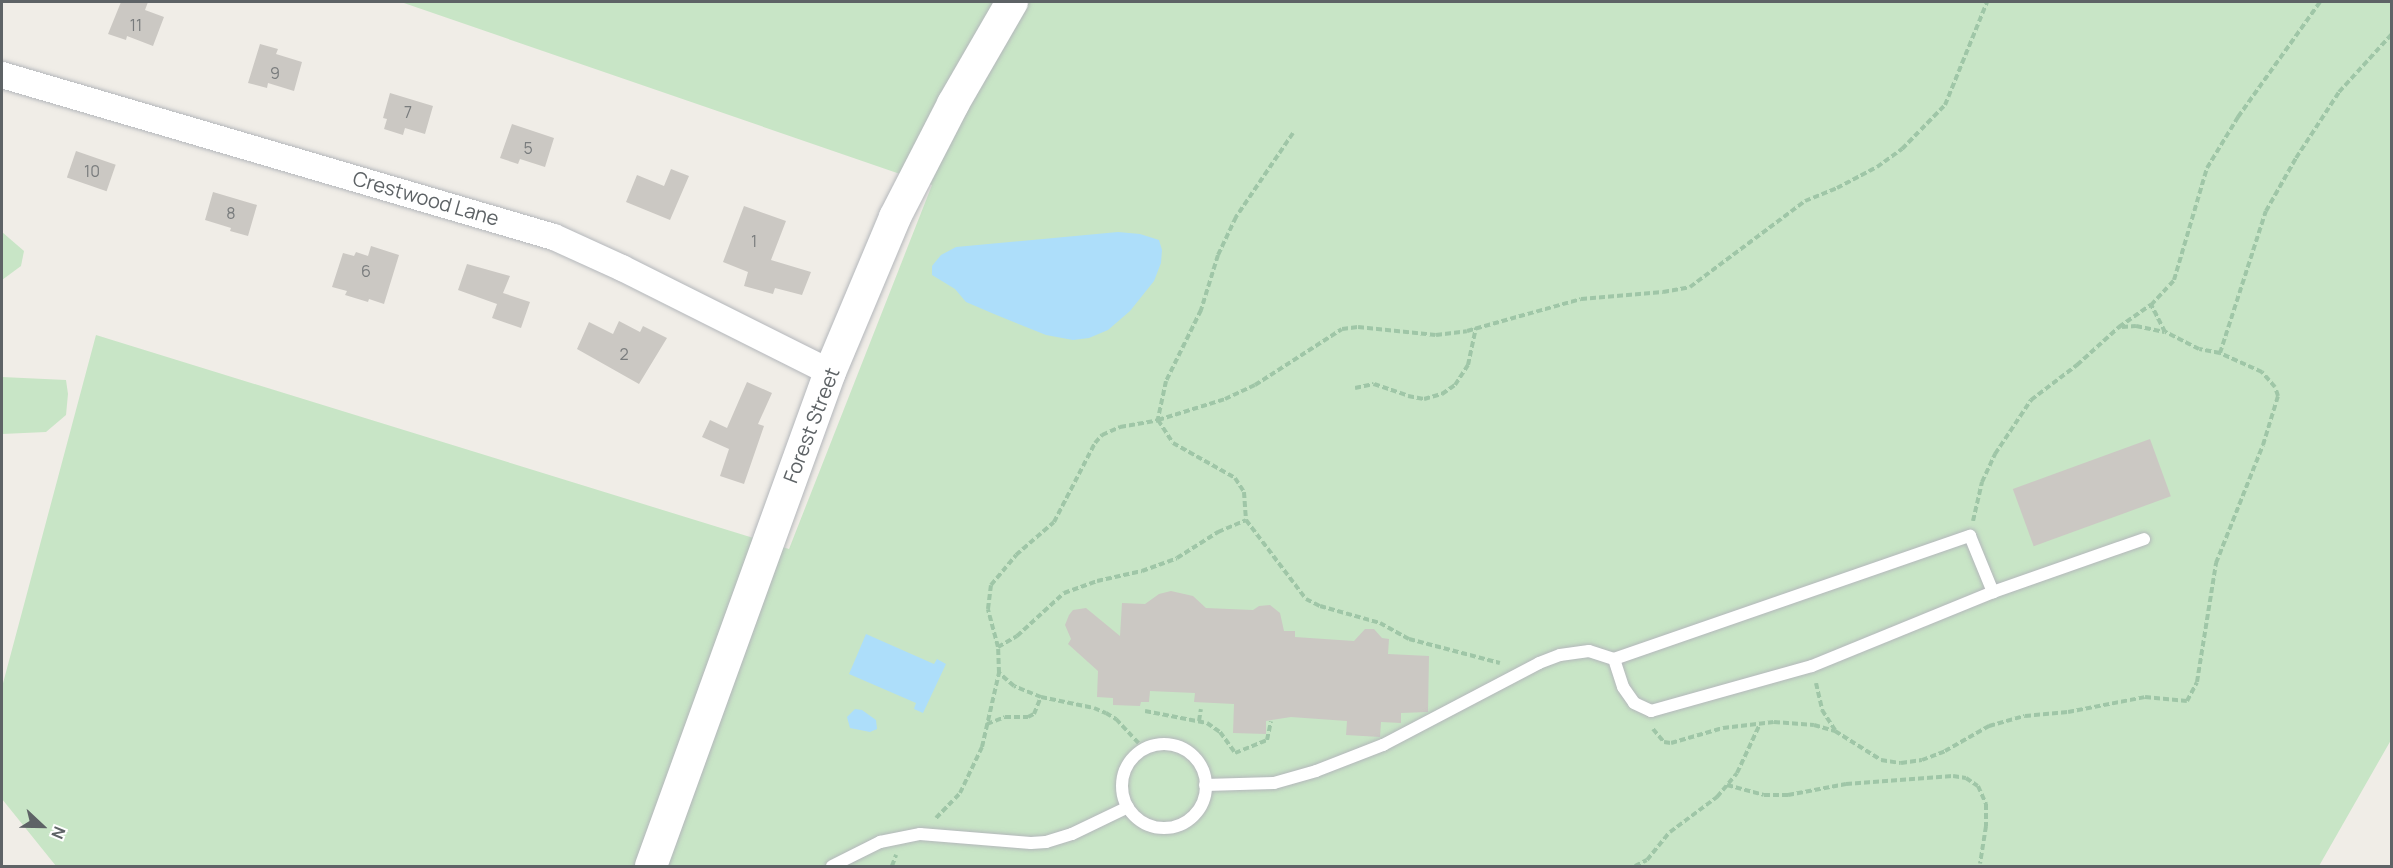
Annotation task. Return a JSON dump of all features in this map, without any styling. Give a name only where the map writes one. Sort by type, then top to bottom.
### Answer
[{"type":"street","name":"Forest Street","points":[[651,867],[831,372],[912,181],[1012,2]]},
{"type":"street","name":"Crestwood Lane","points":[[2,75],[554,237],[622,268],[831,372]]},
{"type":"lane","points":[[1205,785],[1275,783],[1316,771],[1383,745],[1560,655],[1589,651],[1614,659],[1970,536],[1993,592]]},
{"type":"lane","points":[[1614,659],[1623,687],[1634,703],[1647,711],[1812,666],[1993,592],[2144,539]]},
{"type":"lane","points":[[1165,744],[1178,746],[1190,753],[1199,763],[1205,785],[1202,803],[1194,814],[1183,823],[1170,827],[1156,827],[1143,822],[1128,807],[1122,789],[1123,775],[1129,762],[1144,749],[1165,744]]},
{"type":"lane","points":[[832,867],[880,842],[920,834],[1031,843],[1046,842],[1072,834],[1128,807]]},
{"type":"path","points":[[892,867],[897,852],[920,834],[960,793],[982,747],[999,673],[998,647],[988,609],[991,585],[998,574],[1054,522],[1095,443],[1102,435],[1225,399],[1245,390],[1342,329],[1358,327],[1436,335],[1476,328],[1581,299],[1663,292],[1690,287],[1805,201],[1867,172],[1902,150],[1945,105],[1987,2]]},
{"type":"path","points":[[1970,536],[1975,508],[1987,473],[2004,438],[2031,400],[2077,365],[2119,327],[2151,305],[2174,280],[2200,184],[2212,159],[2238,117],[2320,2]]},
{"type":"path","points":[[2220,353],[2266,211],[2296,158],[2339,92],[2391,34]]},
{"type":"path","points":[[1293,133],[1259,179],[1236,217],[1218,255],[1201,310],[1166,381],[1158,420],[1173,442],[1235,478],[1244,492],[1246,520],[1306,599],[1320,606],[1380,623],[1409,639],[1527,670]]},
{"type":"path","points":[[2151,305],[2165,332]]},
{"type":"path","points":[[1653,729],[1665,741],[1671,743],[1723,728],[1791,723],[1835,731],[1881,760],[1901,763],[1922,760],[1945,751],[1989,726],[2025,716],[2068,712],[2145,697],[2187,701],[2197,682],[2216,563],[2263,445],[2278,396],[2275,387],[2262,372],[2220,353],[2199,349],[2165,332],[2136,326],[2119,327]]},
{"type":"path","points":[[1355,388],[1374,384],[1424,399],[1442,394],[1455,385],[1465,370],[1476,328]]},
{"type":"path","points":[[998,647],[1017,636],[1064,593],[1097,581],[1142,571],[1177,558],[1218,532],[1246,520]]},
{"type":"path","points":[[1812,666],[1822,710],[1835,731]]},
{"type":"path","points":[[999,673],[1014,686],[1041,697],[1094,708],[1106,713],[1116,719],[1144,749]]},
{"type":"path","points":[[987,724],[1005,717],[1028,717],[1034,714],[1041,697]]},
{"type":"path","points":[[1199,721],[1201,708]]},
{"type":"path","points":[[1144,711],[1199,721],[1220,732],[1234,753],[1268,740],[1271,722]]},
{"type":"path","points":[[1635,867],[1647,860],[1670,832],[1700,812],[1727,785],[1737,773],[1760,724]]},
{"type":"path","points":[[1727,785],[1764,795],[1788,795],[1846,784],[1953,776],[1966,778],[1978,786],[1986,804],[1986,826],[1980,864]]},
{"type":"green space","points":[[401,2],[2391,2],[2391,740],[2319,866],[56,866],[2,799],[2,687],[96,335],[789,549],[932,185]]},
{"type":"green space","points":[[2,232],[24,251],[21,266],[2,280]]},
{"type":"green space","points":[[2,377],[66,380],[68,394],[66,415],[46,432],[2,434]]},
{"type":"water","points":[[1118,232],[1140,234],[1159,240],[1162,250],[1161,263],[1154,281],[1130,311],[1108,330],[1089,338],[1073,340],[1046,335],[966,302],[955,289],[932,275],[932,266],[941,255],[956,247]]},
{"type":"water","points":[[866,634],[934,664],[937,659],[946,664],[923,713],[914,709],[916,703],[849,674]]},
{"type":"water","points":[[855,709],[862,710],[876,720],[877,729],[870,732],[850,728],[847,717]]},
{"type":"building","points":[[121,2],[148,2],[145,10],[164,17],[153,46],[127,36],[126,40],[108,34]]},
{"type":"building","points":[[260,44],[278,49],[276,54],[302,62],[294,91],[268,83],[267,88],[248,83]]},
{"type":"building","points":[[390,93],[433,106],[425,134],[405,128],[403,135],[384,129],[387,119],[383,118]]},
{"type":"building","points":[[512,124],[554,138],[545,167],[520,159],[518,164],[500,158]]},
{"type":"building","points":[[76,151],[116,165],[107,191],[67,177]]},
{"type":"building","points":[[671,169],[689,176],[670,220],[626,202],[637,175],[664,186]]},
{"type":"building","points":[[213,192],[257,205],[248,236],[205,220]]},
{"type":"building","points":[[744,206],[786,221],[771,260],[811,272],[802,295],[775,288],[773,294],[744,286],[748,272],[723,262]]},
{"type":"building","points":[[371,246],[399,255],[384,304],[345,295],[347,291],[332,287],[343,253],[354,256],[356,252],[368,256]]},
{"type":"building","points":[[467,264],[510,276],[503,293],[530,302],[521,328],[492,318],[497,304],[458,290]]},
{"type":"building","points":[[619,321],[640,332],[643,326],[667,338],[639,384],[577,349],[589,322],[613,334]]},
{"type":"building","points":[[747,382],[772,393],[758,424],[764,426],[744,484],[720,476],[729,449],[702,437],[710,420],[727,428]]},
{"type":"building","points":[[2150,439],[2171,496],[2034,546],[2013,489]]},
{"type":"building","points":[[1171,591],[1193,596],[1206,608],[1253,610],[1259,606],[1270,605],[1280,613],[1284,631],[1295,631],[1295,637],[1354,641],[1365,629],[1374,629],[1382,638],[1389,639],[1388,654],[1429,656],[1428,712],[1401,713],[1401,723],[1381,722],[1380,737],[1346,735],[1347,721],[1291,717],[1266,721],[1266,734],[1233,733],[1234,704],[1194,702],[1195,693],[1150,691],[1149,702],[1141,702],[1140,706],[1113,705],[1113,698],[1097,697],[1098,671],[1068,644],[1071,639],[1065,625],[1069,615],[1073,610],[1086,608],[1120,636],[1122,603],[1145,604],[1159,594]]}]
